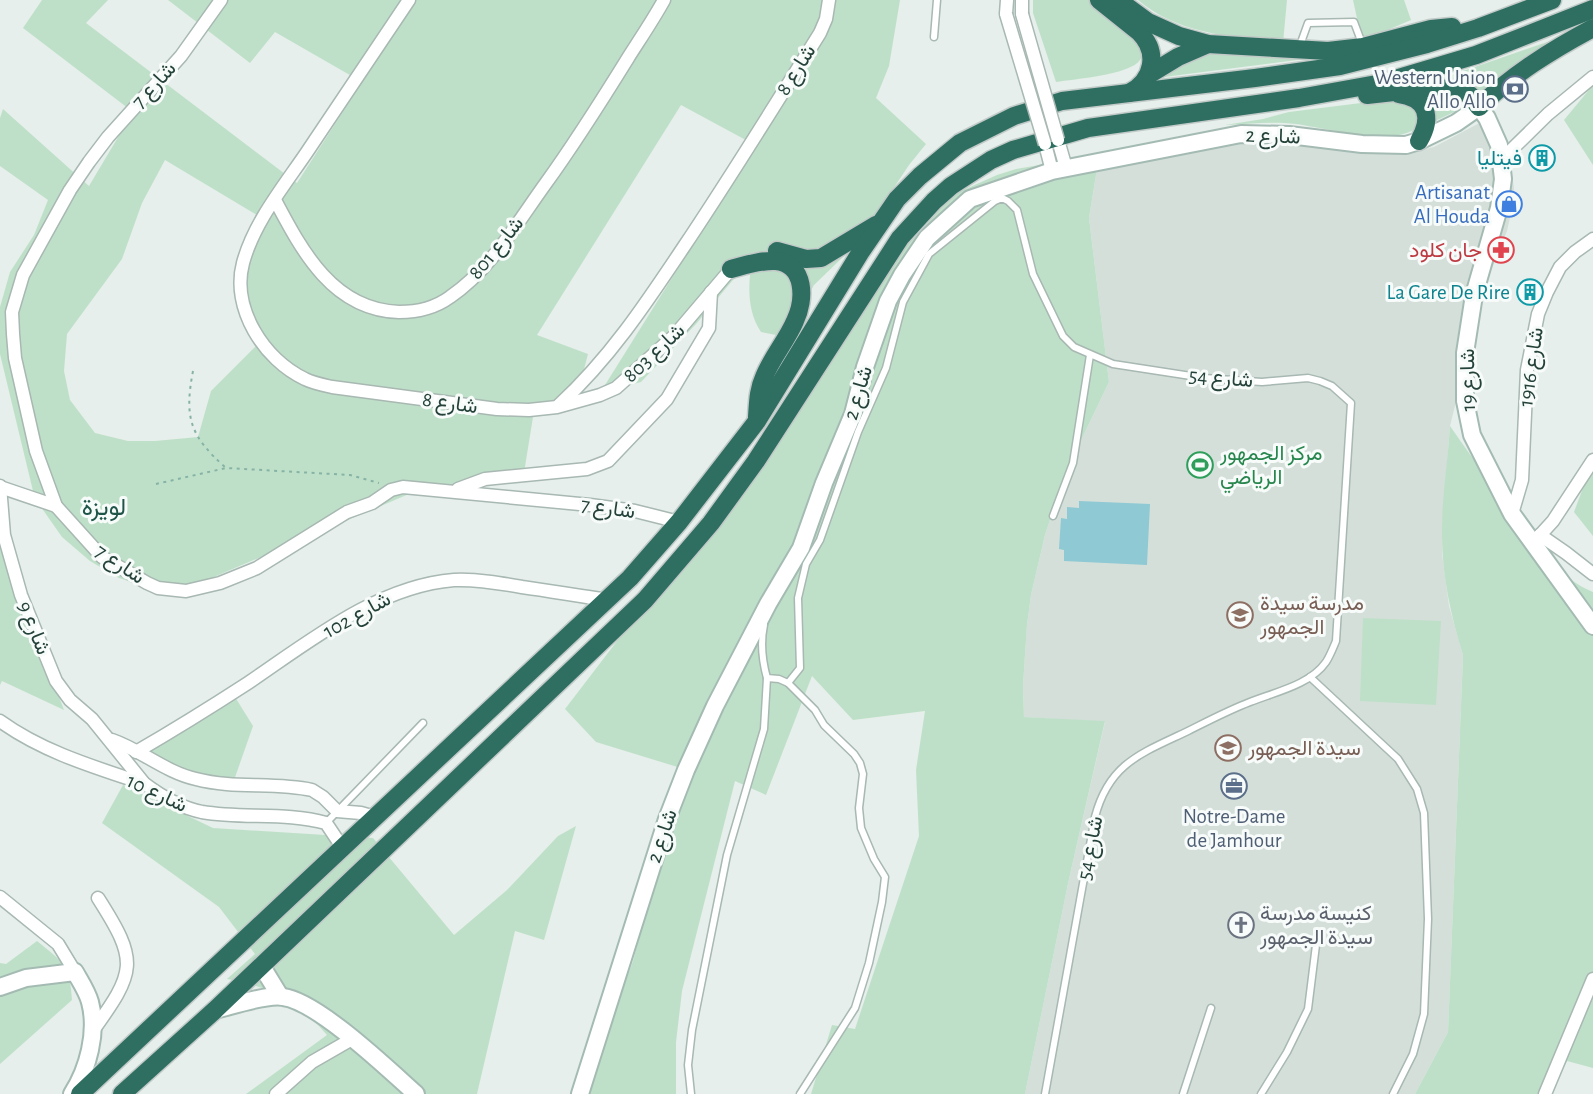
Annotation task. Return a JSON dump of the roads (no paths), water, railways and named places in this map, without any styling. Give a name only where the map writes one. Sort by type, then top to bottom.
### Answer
[{"type":"highway","points":[[1099,0],[1144,37],[1152,56],[1150,74]]},
{"type":"highway","points":[[1118,0],[1148,22],[1179,36],[1208,44],[1328,51],[1363,46],[1442,27],[1478,28]]},
{"type":"highway","points":[[80,1094],[608,600],[679,522],[757,421],[897,199],[920,176],[960,143],[1021,113],[1062,101],[1340,66],[1427,44],[1478,28],[1552,0]]},
{"type":"highway","points":[[122,1094],[215,1010],[645,600],[711,523],[733,493],[900,238],[934,201],[970,173],[1013,150],[1088,128],[1299,98],[1382,83],[1476,55],[1593,9]]},
{"type":"highway","points":[[1299,98],[1394,93],[1430,88],[1454,89],[1470,95],[1479,107],[1506,82],[1536,60],[1593,28]]},
{"type":"highway","points":[[1130,93],[1150,74],[1178,57],[1208,44]]},
{"type":"highway","points":[[1394,93],[1416,98],[1425,109],[1426,126],[1419,141]]},
{"type":"highway","points":[[731,269],[750,254],[766,250],[786,252],[806,260],[821,258],[880,223]]},
{"type":"highway","points":[[731,269],[759,262],[787,264],[797,273],[802,289],[797,318],[773,359],[759,391],[757,421]]},
{"type":"street","name":"شارع 7","points":[[221,0],[181,56],[114,130],[89,162],[51,223],[23,274],[16,293],[12,312],[15,358],[36,451],[56,506],[102,556],[120,569],[158,588],[186,591],[220,583],[257,568],[347,512],[372,503],[396,488],[410,487],[601,506],[635,511],[679,522]]},
{"type":"street","name":"شارع 8","points":[[409,0],[250,240],[243,265],[243,301],[249,319],[269,350],[284,366],[306,380],[332,387],[497,410],[557,407],[586,380],[611,351],[715,201],[820,33],[826,19],[829,0]]},
{"type":"street","name":"شارع 801","points":[[275,200],[309,258],[339,292],[365,305],[391,311],[416,312],[437,305],[450,298],[489,262],[561,162],[664,0]]},
{"type":"street","points":[[1007,0],[1006,14],[1045,144],[1059,169]]},
{"type":"street","points":[[1022,0],[1022,14],[1059,140],[1059,169]]},
{"type":"street","points":[[1502,160],[1548,114],[1593,78]]},
{"type":"street","name":"شارع 2","points":[[580,1094],[667,819],[686,770],[715,706],[768,604],[801,548],[824,483],[853,414],[865,367],[888,301],[912,259],[940,225],[970,199],[1059,169],[1241,134],[1289,135],[1406,145],[1456,123],[1479,107]]},
{"type":"street","name":"شارع 19","points":[[1479,107],[1499,145],[1503,179],[1498,208],[1474,295],[1465,353],[1465,401],[1472,435],[1512,514],[1536,540],[1593,626]]},
{"type":"street","name":"شارع 1916","points":[[1512,514],[1522,480],[1527,370],[1538,314],[1546,292],[1560,267],[1593,239]]},
{"type":"street","name":"شارع 803","points":[[557,407],[616,388],[674,336],[731,269]]},
{"type":"street","points":[[451,491],[485,479],[587,469],[608,461],[667,399],[709,328],[711,292]]},
{"type":"street","points":[[1593,460],[1553,520],[1536,540],[1566,553],[1593,574]]},
{"type":"street","points":[[0,487],[56,506]]},
{"type":"street","name":"شارع 9","points":[[0,487],[4,535],[21,595],[56,681],[70,700],[92,719],[145,784]]},
{"type":"street","name":"شارع 102","points":[[136,752],[197,717],[307,643],[392,594],[413,587],[472,580],[608,600]]},
{"type":"street","name":"شارع 10","points":[[0,721],[50,751],[145,784],[174,801],[202,812],[292,817],[326,823]]},
{"type":"street","points":[[108,739],[163,767],[197,780],[312,790],[337,811],[375,817]]},
{"type":"street","points":[[326,823],[342,848]]},
{"type":"street","points":[[0,897],[58,944],[90,1003],[92,1034],[88,1064],[72,1094]]},
{"type":"street","points":[[92,1034],[108,1011],[125,980],[128,969],[123,938],[98,898]]},
{"type":"street","points":[[261,965],[280,996]]},
{"type":"street","points":[[0,987],[26,978],[75,972]]},
{"type":"street","points":[[1545,1094],[1593,980]]},
{"type":"street","points":[[215,1010],[280,996],[309,1006],[352,1039],[416,1094]]},
{"type":"street","points":[[276,1094],[312,1062],[352,1039]]},
{"type":"lane","points":[[934,38],[937,0]]},
{"type":"lane","points":[[1298,51],[1308,23],[1354,22],[1363,46]]},
{"type":"lane","name":"شارع 54","points":[[788,683],[800,668],[798,598],[806,564],[820,540],[858,432],[886,368],[903,302],[930,254],[994,201],[1002,198],[1012,203],[1017,210],[1033,274],[1063,336],[1074,347],[1113,364],[1204,378],[1262,382],[1308,378],[1332,386],[1351,403],[1336,641],[1326,663],[1310,677],[1248,702],[1139,754],[1120,769],[1106,787],[1095,817],[1045,1094]]},
{"type":"lane","points":[[1053,516],[1073,463],[1090,355]]},
{"type":"lane","points":[[691,1094],[688,1065],[692,1030],[728,855],[764,729],[767,678],[762,662],[761,638],[768,604]]},
{"type":"lane","points":[[1310,677],[1398,759],[1417,789],[1424,813],[1428,919],[1424,1014],[1413,1054],[1393,1094]]},
{"type":"lane","points":[[767,678],[779,679],[788,683],[815,710],[824,725],[854,754],[860,763],[863,774],[859,807],[861,828],[874,859],[885,877],[869,963],[855,1008],[800,1094]]},
{"type":"lane","points":[[326,823],[423,723]]},
{"type":"lane","points":[[1261,1094],[1287,1052],[1308,1009],[1316,945]]},
{"type":"lane","points":[[1183,1094],[1211,1008]]},
{"type":"water","points":[[1079,501],[1150,504],[1147,565],[1064,561],[1064,550],[1059,549],[1061,518],[1067,519],[1067,507],[1079,508]]},
{"type":"place","name":"Western Union Allo Allo","points":[[1515,89]]},
{"type":"place","name":"فيتليا","points":[[1542,158]]},
{"type":"place","name":"Artisanat Al Houda","points":[[1509,204]]},
{"type":"place","name":"جان كلود","points":[[1501,250]]},
{"type":"place","name":"La Gare De Rire","points":[[1530,292]]},
{"type":"place","name":"مركز الجمهور الرياضي","points":[[1200,465]]},
{"type":"place","name":"مدرسة سيدة الجمهور","points":[[1240,615]]},
{"type":"place","name":"سيدة الجمهور","points":[[1228,748]]},
{"type":"place","name":"Notre-Dame de Jamhour","points":[[1234,786]]},
{"type":"place","name":"كنيسة مدرسة سيدة الجمهور","points":[[1241,925]]},
{"type":"district","name":"لويزة","points":[[104,508]]}]
